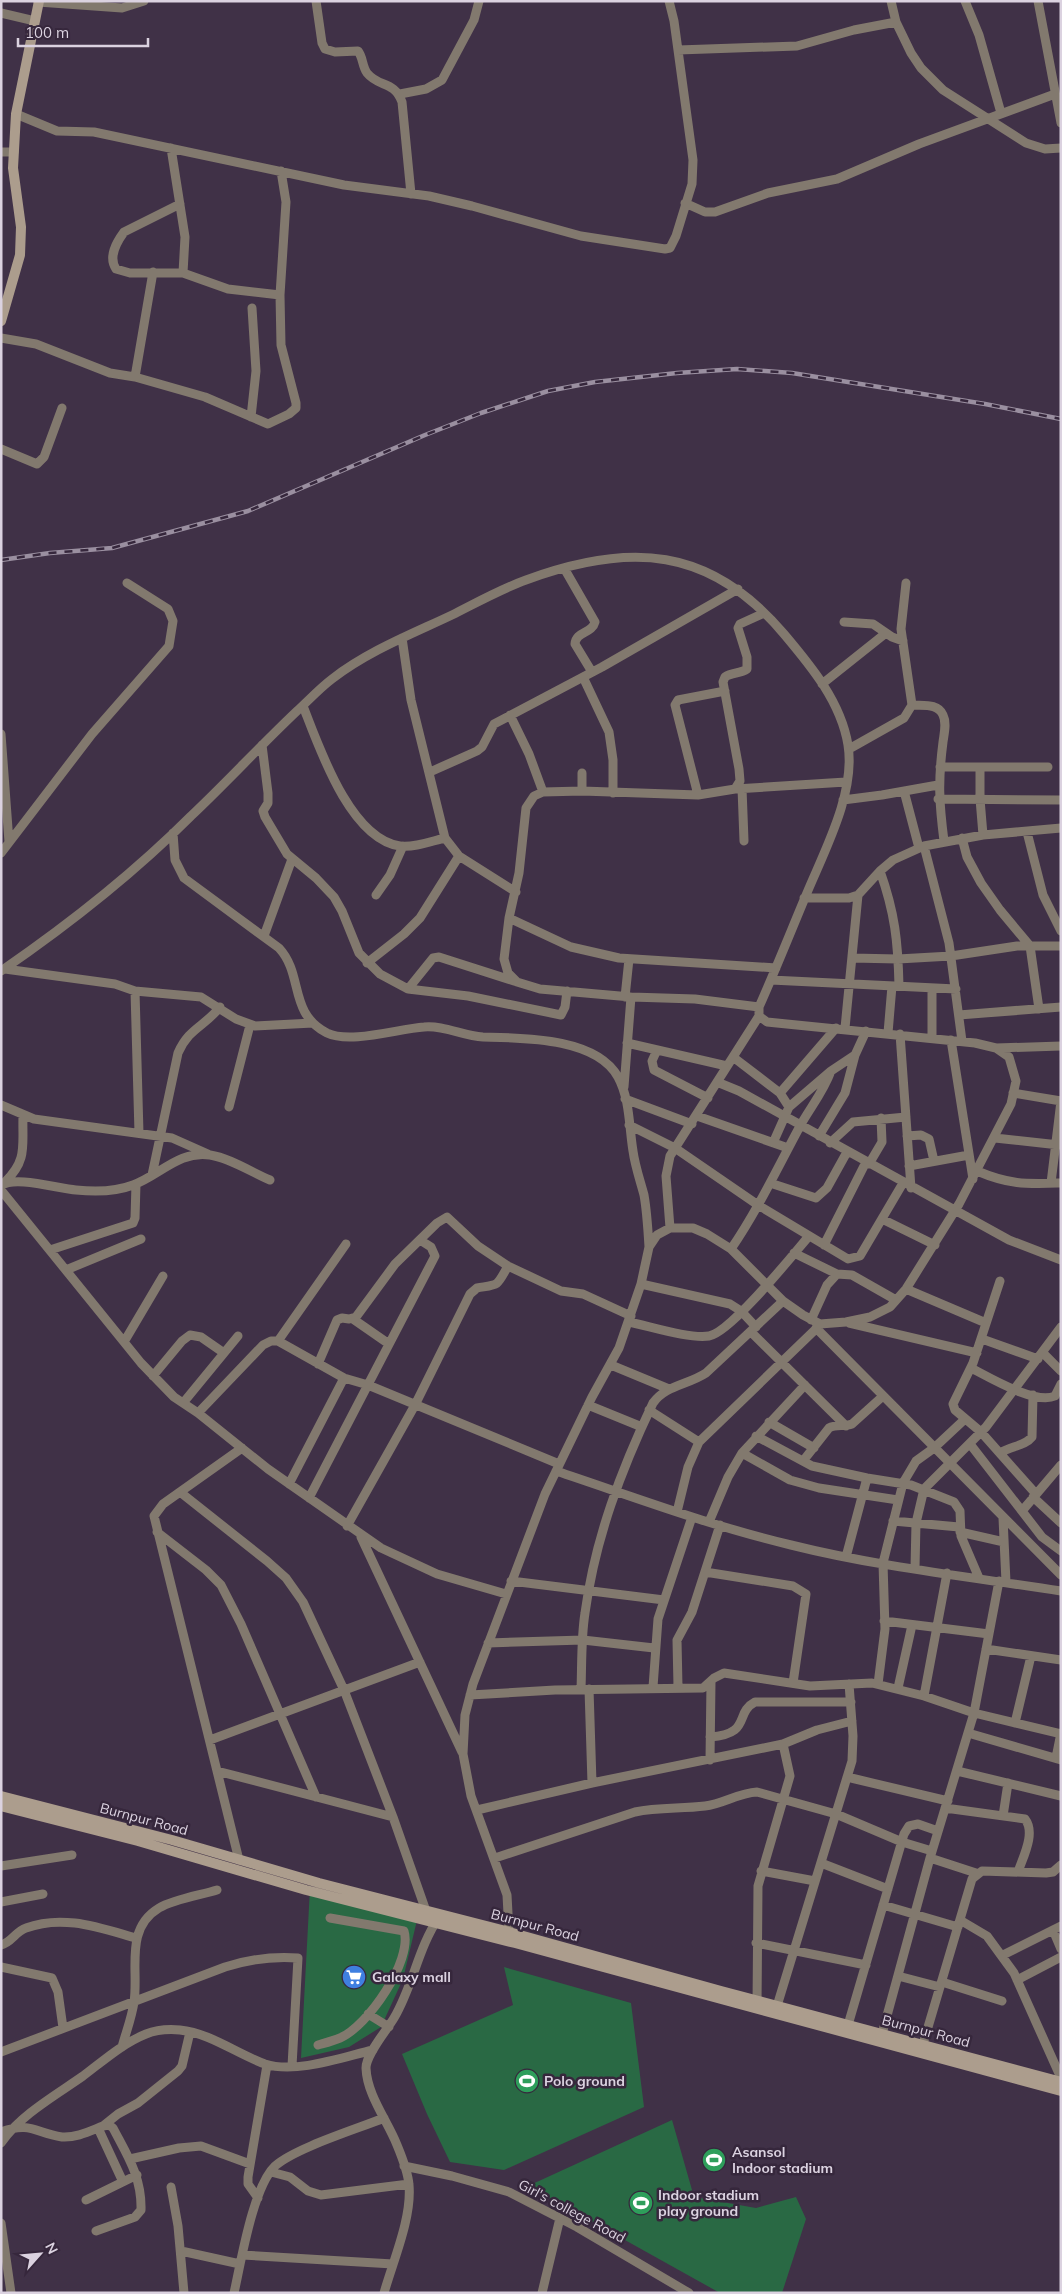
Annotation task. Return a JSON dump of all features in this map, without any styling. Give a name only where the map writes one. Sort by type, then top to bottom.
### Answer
[{"type":"street","points":[[1,320],[20,255],[21,227],[13,168],[16,114],[39,2],[122,8],[144,1]]},
{"type":"street","points":[[316,1],[322,43],[325,49],[335,52],[358,51],[367,73],[397,90],[400,94],[411,194]]},
{"type":"street","points":[[400,94],[426,89],[442,80],[474,20],[479,1]]},
{"type":"street","points":[[16,114],[58,131],[94,132],[344,185],[411,194],[472,206],[581,236],[665,249],[673,244],[692,184],[694,160],[669,1]]},
{"type":"street","points":[[891,1],[896,22],[911,53],[932,81],[987,118],[1035,146],[1045,149],[1061,148]]},
{"type":"street","points":[[965,1],[978,35],[1001,113]]},
{"type":"street","points":[[1038,1],[1061,123]]},
{"type":"street","points":[[1,13],[35,21]]},
{"type":"street","points":[[678,50],[797,46],[854,30],[896,22]]},
{"type":"street","points":[[685,203],[706,212],[716,212],[768,193],[837,179],[919,144],[1055,94]]},
{"type":"street","points":[[171,148],[185,237],[183,273]]},
{"type":"street","points":[[1,152],[14,152]]},
{"type":"street","points":[[1,338],[36,344],[110,373],[134,377],[205,397],[268,424],[289,414],[296,408],[292,380],[282,351],[280,295],[286,202],[281,171]]},
{"type":"street","points":[[180,204],[132,227],[118,240],[112,257],[112,263],[116,269],[130,273],[183,273],[228,289],[280,295]]},
{"type":"street","points":[[134,377],[152,272]]},
{"type":"street","points":[[251,417],[256,371],[252,308]]},
{"type":"street","points":[[1,450],[36,464],[44,457],[62,408]]},
{"type":"street","points":[[3,970],[88,908],[173,833],[302,706],[331,680],[361,659],[524,580],[564,568],[625,556],[644,556],[707,571],[738,589],[764,613],[813,668],[841,718],[849,749],[843,800],[826,852],[804,898],[759,1011],[667,1164],[666,1176],[670,1228]]},
{"type":"street","points":[[564,568],[595,622],[591,629],[579,635],[575,640],[592,672]]},
{"type":"street","points":[[1,853],[92,734],[169,646],[173,621],[168,608],[127,583]]},
{"type":"street","points":[[849,749],[904,718],[912,705],[901,618],[906,583]]},
{"type":"street","points":[[430,772],[477,751],[482,747],[494,724],[583,677],[738,589]]},
{"type":"street","points":[[744,841],[739,769],[725,691],[725,677],[742,673],[747,669],[748,664],[738,628],[740,624],[764,613]]},
{"type":"street","points":[[844,622],[873,624],[903,641]]},
{"type":"street","points":[[822,684],[886,633]]},
{"type":"street","points":[[402,638],[411,700],[445,838],[450,847],[459,856],[516,892]]},
{"type":"street","points":[[583,677],[609,732],[613,760],[613,793]]},
{"type":"street","points":[[698,795],[675,704],[678,700],[685,697],[725,691]]},
{"type":"street","points":[[912,705],[932,706],[944,716],[945,731],[938,785],[944,841]]},
{"type":"street","points":[[302,706],[339,791],[363,823],[374,834],[388,842],[403,846],[445,838]]},
{"type":"street","points":[[510,715],[529,754],[543,792]]},
{"type":"street","points":[[1,734],[9,842]]},
{"type":"street","points":[[262,745],[268,793],[268,803],[263,811],[264,817],[276,840],[292,858],[316,878],[334,897],[342,911],[356,948],[367,963],[380,974],[408,989],[468,996],[561,1015],[565,1007],[567,991]]},
{"type":"street","points":[[940,767],[1048,767]]},
{"type":"street","points":[[980,767],[983,835]]},
{"type":"street","points":[[582,773],[582,791]]},
{"type":"street","points":[[517,982],[508,973],[504,959],[509,918],[516,892],[526,808],[534,796],[543,792],[582,791],[698,795],[739,789],[846,782]]},
{"type":"street","points":[[843,800],[938,785]]},
{"type":"street","points":[[904,791],[951,956],[962,1041]]},
{"type":"street","points":[[938,799],[1061,800]]},
{"type":"street","points":[[804,898],[849,898],[858,894],[893,860],[921,847],[944,841],[983,835],[1061,828]]},
{"type":"street","points":[[1028,832],[1043,895],[1061,931]]},
{"type":"street","points":[[173,833],[175,860],[184,878],[264,936],[285,954],[295,979],[300,1004],[313,1023],[338,1037],[427,1026],[481,1037],[509,1036],[544,1040],[597,1056],[618,1076],[624,1094],[636,1166],[646,1210],[649,1248],[641,1284],[630,1319],[611,1365],[588,1405],[545,1494],[488,1643],[465,1715],[463,1754],[471,1796],[507,1895],[509,1932]]},
{"type":"street","points":[[962,838],[967,857],[981,883],[1000,910],[1030,946],[1039,1009]]},
{"type":"street","points":[[376,895],[390,875],[403,846]]},
{"type":"street","points":[[367,963],[414,926],[459,856]]},
{"type":"street","points":[[264,936],[292,858]]},
{"type":"street","points":[[880,871],[894,913],[898,959],[888,1033]]},
{"type":"street","points":[[780,1093],[841,1028],[850,984],[858,894]]},
{"type":"street","points":[[509,918],[572,947],[629,959],[776,968]]},
{"type":"street","points":[[852,958],[898,959],[951,956],[1030,946],[1061,946]]},
{"type":"street","points":[[408,989],[433,958],[440,957],[540,989],[628,997],[695,999],[759,1011],[767,1022],[962,1041],[996,1048],[1061,1046]]},
{"type":"street","points":[[624,1094],[628,1043],[629,959]]},
{"type":"street","points":[[3,970],[115,984],[134,991],[201,997],[220,1007],[236,1019],[250,1025],[313,1023]]},
{"type":"street","points":[[771,980],[956,989]]},
{"type":"street","points":[[932,988],[932,1038]]},
{"type":"street","points":[[134,991],[139,1133]]},
{"type":"street","points":[[152,1175],[178,1053],[186,1036],[209,1019],[220,1007]]},
{"type":"street","points":[[959,1015],[1061,1008]]},
{"type":"street","points":[[229,1108],[250,1025]]},
{"type":"street","points":[[818,1136],[845,1093],[855,1055],[866,1031]]},
{"type":"street","points":[[629,1125],[675,1148],[758,1205],[824,1245],[848,1259],[855,1258],[860,1256],[865,1249],[882,1219],[907,1185],[909,1166],[900,1034]]},
{"type":"street","points":[[951,1040],[969,1155],[975,1175]]},
{"type":"street","points":[[628,1043],[727,1066]]},
{"type":"street","points":[[677,1512],[688,1467],[699,1442],[818,1326],[870,1317],[890,1307],[906,1289],[935,1245],[975,1175],[1011,1104],[1016,1081],[1009,1057],[996,1048]]},
{"type":"street","points":[[657,1050],[652,1061],[654,1070],[708,1098]]},
{"type":"street","points":[[773,1143],[789,1107],[855,1055]]},
{"type":"street","points":[[733,1057],[780,1093],[789,1107]]},
{"type":"street","points":[[731,1249],[758,1205],[800,1126],[822,1092],[831,1072]]},
{"type":"street","points":[[717,1082],[738,1091],[954,1212],[1009,1240],[1061,1260]]},
{"type":"street","points":[[1013,1093],[1061,1101],[1058,1145],[1051,1183]]},
{"type":"street","points":[[624,1094],[694,1120],[788,1148]]},
{"type":"street","points":[[1,1105],[23,1116],[66,1124],[161,1136],[183,1141],[209,1155],[270,1180]]},
{"type":"street","points":[[3,1186],[15,1172],[22,1158],[23,1116]]},
{"type":"street","points":[[830,1143],[842,1130],[853,1122],[906,1117]]},
{"type":"street","points":[[824,1245],[868,1163],[882,1142],[881,1118]]},
{"type":"street","points":[[907,1136],[921,1135],[929,1139],[934,1161]]},
{"type":"street","points":[[995,1138],[1058,1145]]},
{"type":"street","points":[[770,1183],[816,1198],[827,1188],[847,1152]]},
{"type":"street","points":[[3,1186],[20,1182],[90,1191],[117,1190],[136,1184],[181,1159],[209,1155]]},
{"type":"street","points":[[909,1166],[969,1155]]},
{"type":"street","points":[[975,1175],[1007,1182],[1061,1182]]},
{"type":"street","points":[[50,1250],[133,1223],[135,1218],[136,1184]]},
{"type":"street","points":[[3,1186],[50,1250],[124,1342],[153,1376],[183,1403],[361,1536],[420,1567],[506,1594]]},
{"type":"street","points":[[353,1319],[387,1274],[437,1222],[447,1217],[478,1246],[508,1266],[561,1291],[583,1294],[630,1319],[707,1337],[716,1334],[724,1328],[767,1284],[809,1236]]},
{"type":"street","points":[[882,1219],[935,1245]]},
{"type":"street","points":[[649,1248],[657,1235],[670,1228],[693,1228],[707,1234],[731,1249],[783,1301],[818,1326],[949,1464],[1061,1575]]},
{"type":"street","points":[[66,1270],[141,1240]]},
{"type":"street","points":[[309,1498],[435,1256],[431,1247],[420,1240]]},
{"type":"street","points":[[278,1341],[346,1244]]},
{"type":"street","points":[[794,1254],[837,1274],[852,1275],[896,1300]]},
{"type":"street","points":[[347,1526],[416,1405],[470,1294],[477,1288],[496,1285],[508,1266]]},
{"type":"street","points":[[811,1320],[827,1285],[837,1274]]},
{"type":"street","points":[[124,1342],[163,1276]]},
{"type":"street","points":[[1000,1281],[977,1353],[953,1404],[955,1410],[981,1432],[1061,1524]]},
{"type":"street","points":[[641,1284],[713,1299],[730,1304],[741,1310],[782,1363],[846,1426]]},
{"type":"street","points":[[906,1289],[986,1323]]},
{"type":"street","points":[[592,1783],[583,1640],[588,1589],[614,1491],[649,1410],[659,1394],[696,1380],[706,1373],[783,1301]]},
{"type":"street","points":[[318,1364],[337,1320],[342,1318],[353,1319],[390,1344]]},
{"type":"street","points":[[846,1322],[977,1353]]},
{"type":"street","points":[[915,1568],[916,1523],[924,1489],[981,1432],[1060,1330]]},
{"type":"street","points":[[153,1376],[182,1341],[190,1335],[201,1337],[224,1353]]},
{"type":"street","points":[[183,1403],[238,1336]]},
{"type":"street","points":[[982,1339],[1041,1356],[1061,1371]]},
{"type":"street","points":[[198,1414],[264,1345],[272,1341],[278,1341],[344,1378],[368,1385],[416,1405],[614,1491],[692,1517],[793,1546],[883,1563],[1061,1591]]},
{"type":"street","points":[[611,1365],[669,1389]]},
{"type":"street","points":[[971,1368],[1014,1391],[1033,1395],[1051,1398],[1061,1384]]},
{"type":"street","points":[[289,1484],[344,1378]]},
{"type":"street","points":[[709,1522],[728,1477],[742,1453],[805,1385]]},
{"type":"street","points":[[1000,1453],[1014,1445],[1024,1444],[1032,1437],[1033,1395]]},
{"type":"street","points":[[803,1461],[829,1428],[834,1425],[846,1426],[858,1420],[883,1396]]},
{"type":"street","points":[[588,1405],[642,1427]]},
{"type":"street","points":[[649,1410],[699,1442]]},
{"type":"street","points":[[878,1684],[884,1621],[883,1563],[903,1483],[916,1461],[934,1448],[965,1419]]},
{"type":"street","points":[[769,1422],[814,1448]]},
{"type":"street","points":[[756,1436],[803,1461],[827,1470],[903,1483],[924,1489],[954,1502],[960,1511],[960,1529],[979,1578]]},
{"type":"street","points":[[970,1444],[1042,1537],[1061,1551]]},
{"type":"street","points":[[239,1860],[154,1516],[158,1508],[242,1448]]},
{"type":"street","points":[[742,1453],[790,1480],[819,1488],[898,1500]]},
{"type":"street","points":[[1022,1511],[1061,1465]]},
{"type":"street","points":[[846,1556],[867,1478]]},
{"type":"street","points":[[180,1492],[286,1578],[303,1602],[344,1690],[393,1817],[426,1911]]},
{"type":"street","points":[[653,1687],[654,1648],[658,1619],[692,1517]]},
{"type":"street","points":[[882,2034],[931,1854],[974,1713],[989,1634],[1003,1581],[1003,1518]]},
{"type":"street","points":[[893,1521],[960,1529],[1004,1542]]},
{"type":"street","points":[[678,1687],[677,1640],[692,1612],[720,1525]]},
{"type":"street","points":[[157,1532],[206,1570],[220,1585],[241,1624],[316,1797]]},
{"type":"street","points":[[361,1536],[463,1754]]},
{"type":"street","points":[[705,1572],[793,1586],[806,1594],[793,1683]]},
{"type":"street","points":[[924,1696],[947,1573]]},
{"type":"street","points":[[511,1580],[664,1600]]},
{"type":"street","points":[[884,1621],[989,1634]]},
{"type":"street","points":[[898,1688],[912,1625]]},
{"type":"street","points":[[488,1643],[583,1640],[654,1648]]},
{"type":"street","points":[[986,1649],[1061,1660]]},
{"type":"street","points":[[1015,1723],[1031,1656]]},
{"type":"street","points":[[210,1740],[282,1715],[420,1662]]},
{"type":"street","points":[[470,1695],[585,1689],[703,1688],[714,1678],[724,1673],[820,1687],[878,1684],[898,1688],[974,1713],[1061,1734],[1058,1759],[968,1733]]},
{"type":"street","points":[[710,1760],[711,1682]]},
{"type":"street","points":[[777,2006],[847,1778],[854,1749],[849,1684]]},
{"type":"street","points":[[710,1737],[725,1736],[735,1730],[750,1704],[755,1702],[851,1702]]},
{"type":"street","points":[[477,1810],[592,1783],[783,1744],[817,1730],[852,1721]]},
{"type":"street","points":[[757,2005],[757,1902],[761,1871],[790,1776],[783,1744]]},
{"type":"street","points":[[217,1771],[393,1817]]},
{"type":"street","points":[[957,1771],[1061,1796]]},
{"type":"street","points":[[847,1778],[946,1804],[1025,1819],[1029,1825],[1030,1834],[1018,1872]]},
{"type":"street","points":[[1003,1816],[1008,1783]]},
{"type":"street","points":[[495,1858],[635,1812],[657,1808],[704,1806],[746,1792],[757,1792],[836,1814],[976,1874]]},
{"type":"street","name":"Burnpur Road","points":[[1,1796],[172,1840],[426,1911],[438,1919],[509,1932],[663,1980]]},
{"type":"street","points":[[1,1806],[138,1841],[306,1890],[438,1919],[757,2005],[1061,2091]]},
{"type":"street","points":[[848,2025],[902,1842],[909,1826],[918,1824],[938,1831]]},
{"type":"street","points":[[1,1866],[72,1855]]},
{"type":"street","points":[[820,1863],[888,1889]]},
{"type":"street","points":[[923,2044],[972,1879],[982,1871],[1046,1873],[1053,1872],[1061,1865]]},
{"type":"street","points":[[761,1871],[815,1881]]},
{"type":"street","points":[[122,2047],[134,2002],[136,1938],[149,1915],[161,1907],[218,1890]]},
{"type":"street","points":[[1,1902],[43,1894]]},
{"type":"street","points":[[883,1905],[959,1923],[987,1936],[1003,1955],[1017,1980],[1061,2078]]},
{"type":"street","points":[[318,2045],[341,2038],[357,2026],[378,2004],[405,1951],[406,1938],[404,1930],[330,1918]]},
{"type":"street","points":[[386,2291],[409,2198],[409,2184],[404,2166],[369,2082],[366,2065],[396,2016],[424,1945],[438,1919]]},
{"type":"street","points":[[1,1945],[7,1944],[24,1928],[64,1922],[81,1923],[136,1938]]},
{"type":"street","points":[[1003,1955],[1057,1928],[1061,1948]]},
{"type":"street","points":[[756,1943],[866,1965]]},
{"type":"street","points":[[1,2052],[239,1963],[265,1957],[298,1958],[292,2066]]},
{"type":"street","points":[[1017,1980],[1061,1957]]},
{"type":"street","points":[[1,1968],[52,1978],[58,1992],[63,2028]]},
{"type":"street","points":[[898,1976],[941,1984],[1002,2001]]},
{"type":"street","name":"Burnpur Road","points":[[757,2005],[777,2006],[1061,2082]]},
{"type":"street","points":[[368,2014],[389,2027]]},
{"type":"street","points":[[1,2143],[16,2126],[122,2047],[148,2033],[162,2030],[190,2032],[267,2064],[292,2066],[320,2063],[374,2050]]},
{"type":"street","points":[[100,2127],[138,2103],[178,2071],[182,2066],[190,2032]]},
{"type":"street","points":[[258,2198],[248,2184],[267,2064]]},
{"type":"street","points":[[234,2293],[258,2198],[274,2167],[291,2156],[384,2118]]},
{"type":"street","points":[[1,2132],[16,2126],[40,2130],[62,2137],[79,2135],[109,2125],[113,2128],[138,2175],[142,2199],[139,2214],[96,2231]]},
{"type":"street","points":[[100,2127],[123,2182]]},
{"type":"street","points":[[130,2159],[179,2148],[201,2146],[250,2164]]},
{"type":"street","name":"Girl's college Road","points":[[404,2166],[452,2176],[509,2192],[560,2218],[689,2293]]},
{"type":"street","points":[[271,2172],[290,2176],[308,2191],[321,2195],[409,2184]]},
{"type":"street","points":[[86,2200],[138,2175]]},
{"type":"street","points":[[171,2187],[181,2251],[184,2293]]},
{"type":"street","points":[[542,2293],[560,2218]]},
{"type":"street","points":[[1,2223],[11,2293]]},
{"type":"street","points":[[181,2251],[241,2260],[393,2264]]},
{"type":"green space","points":[[310,1888],[418,1916],[403,1979],[381,2027],[349,2047],[301,2058]]},
{"type":"green space","name":"Polo ground","points":[[504,1967],[631,2003],[644,2107],[504,2170],[450,2162],[427,2114],[402,2054],[513,2005]]},
{"type":"green space","name":"Indoor stadium play ground","points":[[672,2120],[694,2197],[756,2208],[796,2197],[806,2219],[782,2293],[720,2293],[528,2186]]},
{"type":"railway","points":[[1,560],[50,553],[112,548],[248,511],[481,413],[548,391],[595,382],[737,369],[792,373],[985,404],[1061,419]]},
{"type":"place","name":"Galaxy mall","points":[[354,1977]]},
{"type":"place","name":"Polo ground","points":[[527,2081]]},
{"type":"place","name":"Asansol Indoor stadium","points":[[714,2160]]},
{"type":"place","name":"Indoor stadium play ground","points":[[641,2203]]}]
